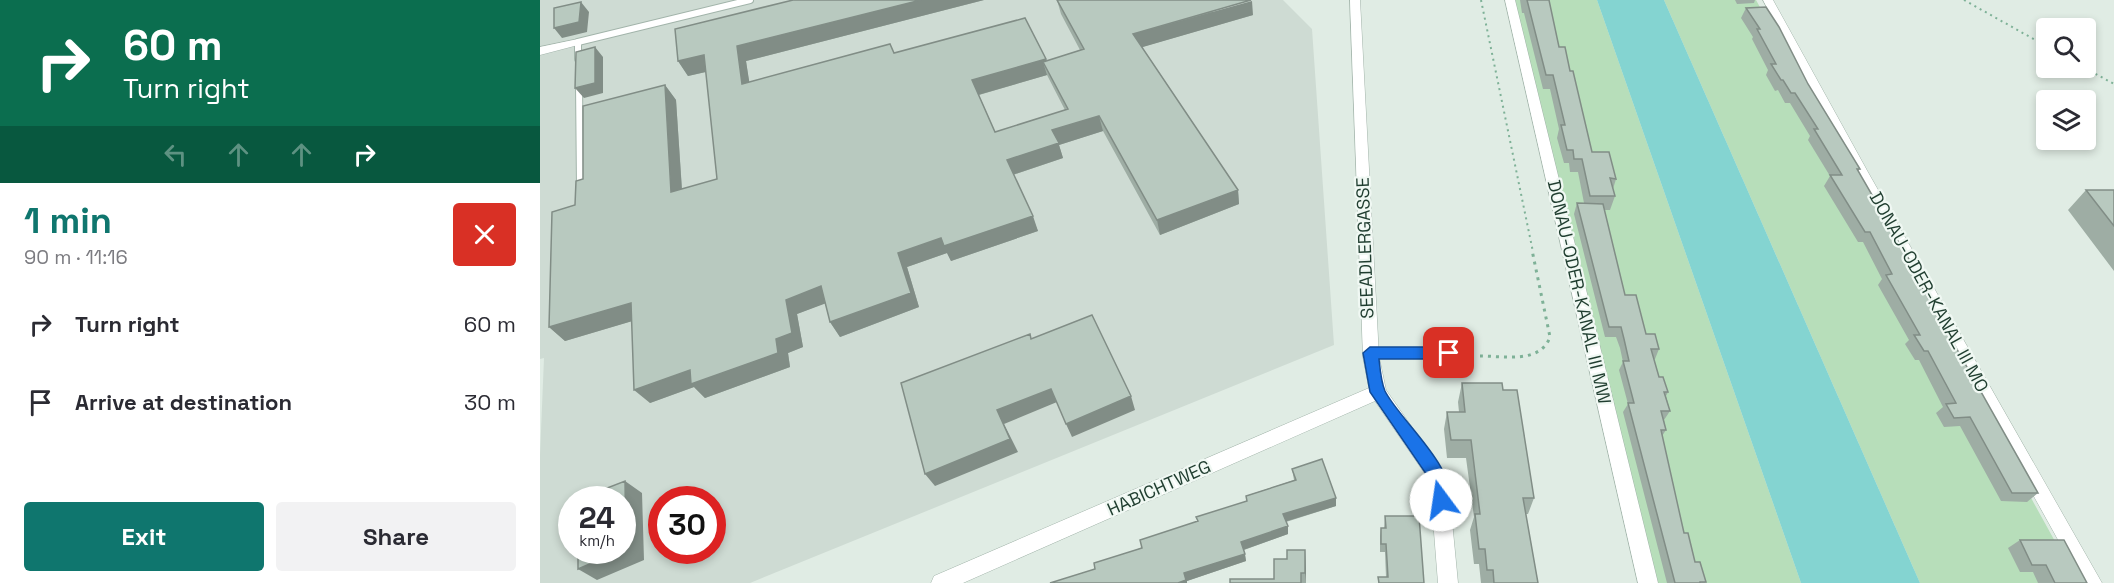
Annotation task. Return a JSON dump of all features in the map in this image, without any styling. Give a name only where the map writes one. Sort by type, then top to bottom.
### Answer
[{"type":"street","name":"SEEADLERGASSE","points":[[1355,0],[1370,353],[1378,392],[1439,479],[1448,583]]},
{"type":"street","name":"DONAU-ODER-KANAL III MW","points":[[1510,0],[1648,583]]},
{"type":"street","name":"DONAU-ODER-KANAL III MO","points":[[1768,0],[1862,174],[2092,583]]},
{"type":"street","points":[[540,51],[578,42]]},
{"type":"street","name":"HABICHTWEG","points":[[941,583],[1378,392]]},
{"type":"lane","points":[[579,64],[578,42],[750,0]]},
{"type":"lane","points":[[579,76],[580,196]]},
{"type":"lane","points":[[1370,353],[1469,353],[1469,356]]},
{"type":"path","points":[[1469,356],[1531,355],[1543,352],[1549,346],[1550,337],[1481,0]]},
{"type":"path","points":[[1964,0],[2036,40]]},
{"type":"path","points":[[2096,74],[2114,84]]},
{"type":"shaded area","points":[[540,0],[1283,0],[1312,29],[1334,345],[750,583],[540,583],[540,455],[544,358],[540,359]]},
{"type":"green space","points":[[1514,0],[1597,0],[1801,583],[1657,583]]},
{"type":"green space","points":[[1664,0],[1756,0],[2078,583],[1920,583]]},
{"type":"water","points":[[1597,0],[1664,0],[1920,583],[1801,583]]},
{"type":"building","points":[[793,0],[921,0],[737,46],[742,84],[890,44],[894,53],[1025,18],[1046,59],[972,80],[995,132],[1068,109],[1043,62],[1084,49],[1057,0],[1251,0],[1133,34],[1238,190],[1157,220],[1099,116],[1052,130],[1059,143],[1007,160],[1033,216],[944,246],[941,238],[898,253],[911,293],[830,322],[821,286],[786,300],[792,333],[776,339],[778,353],[691,384],[690,370],[634,390],[631,303],[549,327],[552,212],[575,205],[576,181],[583,179],[583,106],[665,85],[671,192],[717,179],[704,55],[678,61],[675,29]]},
{"type":"building","points":[[1527,0],[1549,0],[1559,47],[1565,47],[1570,71],[1573,71],[1592,152],[1609,152],[1616,179],[1610,178],[1615,196],[1590,196],[1582,159],[1574,159],[1573,150],[1567,150],[1561,125],[1565,125],[1553,75],[1546,75]]},
{"type":"building","points":[[581,2],[579,22],[554,28],[554,8]]},
{"type":"building","points":[[1766,7],[1779,27],[1808,84],[1860,169],[1857,169],[1875,200],[1873,200],[1912,264],[1909,264],[2038,493],[2012,493],[1970,417],[1954,418],[1946,404],[1956,403],[1928,351],[1924,351],[1914,335],[1920,335],[1886,275],[1892,274],[1870,232],[1865,232],[1830,175],[1842,175],[1814,129],[1818,129],[1795,93],[1791,93],[1771,64],[1776,64],[1757,29],[1760,29],[1746,8]]},
{"type":"building","points":[[595,47],[595,83],[575,88],[576,52]]},
{"type":"building","points":[[2086,190],[2114,190],[2114,226]]},
{"type":"building","points":[[1577,203],[1603,204],[1625,295],[1636,295],[1646,334],[1655,334],[1659,349],[1651,349],[1659,377],[1663,377],[1668,392],[1664,392],[1670,411],[1661,411],[1666,430],[1661,430],[1684,533],[1688,533],[1695,562],[1700,562],[1706,582],[1675,583],[1628,403],[1634,403],[1623,361],[1629,361],[1621,327],[1609,327]]},
{"type":"building","points":[[1092,315],[1131,396],[1066,424],[1051,389],[997,410],[1010,439],[925,474],[901,383],[1030,334],[1031,339]]},
{"type":"building","points":[[1462,383],[1502,383],[1503,390],[1517,390],[1534,498],[1523,498],[1538,583],[1494,583],[1493,570],[1487,570],[1485,549],[1479,549],[1475,514],[1480,514],[1471,440],[1451,440],[1447,412],[1465,412]]},
{"type":"building","points":[[1322,459],[1336,498],[1283,514],[1288,526],[1241,542],[1245,554],[1184,573],[1186,580],[1178,583],[1050,583],[1095,569],[1094,563],[1142,548],[1140,540],[1198,521],[1196,517],[1247,501],[1246,496],[1296,480],[1292,469]]},
{"type":"building","points":[[625,481],[625,486],[612,486]]},
{"type":"building","points":[[1385,516],[1419,516],[1424,583],[1379,583],[1378,577],[1388,577],[1386,544],[1381,544],[1381,528],[1386,528]]},
{"type":"building","points":[[2020,540],[2064,540],[2087,583],[2055,583],[2046,565],[2032,565]]},
{"type":"building","points":[[1287,550],[1305,550],[1305,573],[1301,573],[1301,583],[1230,583],[1230,579],[1274,579],[1274,559],[1287,559]]},
{"type":"building","points":[[578,564],[590,564],[578,569]]},
{"type":"route","points":[[1441,500],[1439,479],[1378,392],[1370,353],[1449,353]]}]
